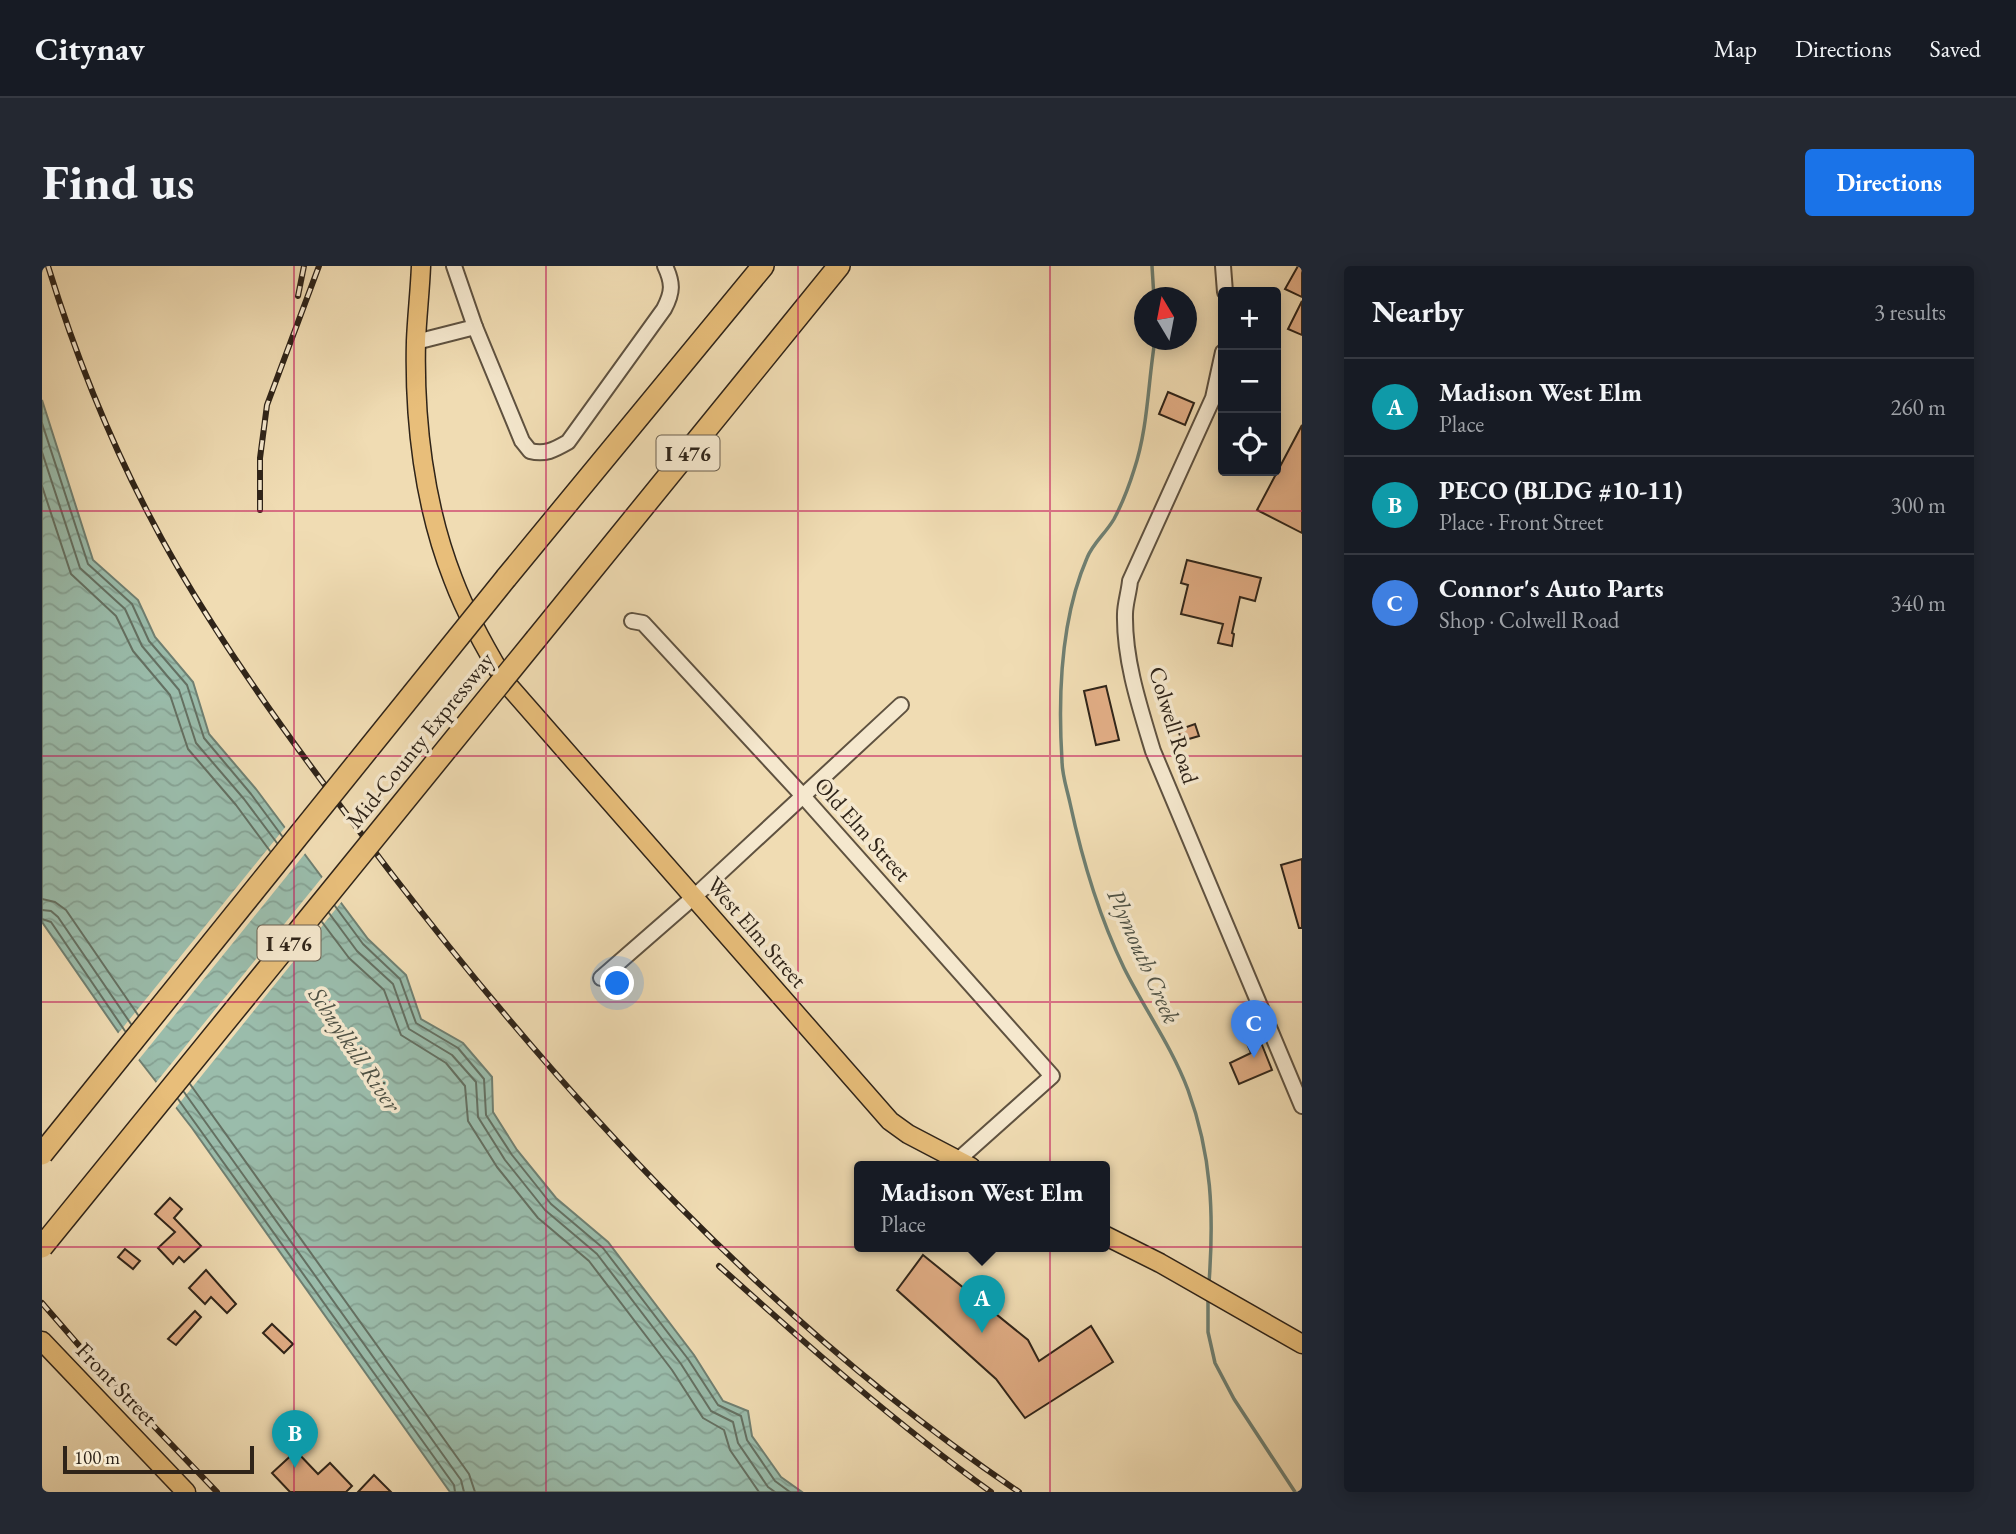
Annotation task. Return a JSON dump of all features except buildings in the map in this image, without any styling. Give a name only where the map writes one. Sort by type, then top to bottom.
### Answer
[{"type":"highway","name":"Mid-County Expressway","points":[[42,1154],[506,578],[763,266]]},
{"type":"highway","name":"Mid-County Expressway","points":[[42,1247],[839,266]]},
{"type":"main road","name":"West Elm Street","points":[[421,266],[416,342],[423,464],[439,536],[452,578],[483,645],[507,684],[890,1121],[908,1134],[958,1161]]},
{"type":"main road","points":[[1110,1237],[1302,1344]]},
{"type":"main road","name":"Front Street","points":[[42,1341],[186,1492]]},
{"type":"street","points":[[454,266],[475,327],[522,441],[530,452],[545,453],[568,442],[664,309],[672,295],[672,282],[665,266]]},
{"type":"street","points":[[1223,266],[1225,287]]},
{"type":"street","points":[[416,342],[475,327]]},
{"type":"street","name":"Colwell Road","points":[[1218,375],[1213,398],[1130,581],[1125,613],[1127,645],[1153,751],[1302,1107]]},
{"type":"street","name":"Old Elm Street","points":[[632,621],[643,623],[803,796],[1052,1076],[967,1161]]},
{"type":"street","points":[[601,978],[695,896],[901,705]]},
{"type":"water","name":"Schuylkill River","points":[[42,400],[93,560],[138,600],[155,637],[193,682],[209,734],[256,789],[368,939],[406,975],[421,1019],[463,1043],[492,1077],[493,1112],[517,1150],[556,1198],[608,1242],[694,1355],[723,1401],[748,1411],[752,1436],[781,1477],[802,1492],[450,1492],[192,1128],[123,1039],[42,922]]},
{"type":"pier","points":[[287,825],[307,851],[136,1063],[116,1036]]},
{"type":"pier","points":[[324,875],[343,900],[174,1110],[154,1085]]},
{"type":"waterway","name":"Plymouth Creek","points":[[1152,266],[1153,287]]},
{"type":"waterway","name":"Plymouth Creek","points":[[1154,350],[1145,422],[1134,470],[1114,519],[1087,558],[1072,606],[1061,684],[1062,766],[1080,845],[1107,928],[1124,968],[1174,1059],[1196,1114],[1207,1162],[1211,1209],[1209,1283]]},
{"type":"waterway","name":"Plymouth Creek","points":[[1208,1298],[1208,1332],[1215,1363],[1234,1399],[1295,1492]]},
{"type":"railway","points":[[48,266],[88,382],[120,457],[177,566],[226,645],[279,722],[334,798],[459,959],[604,1127],[681,1208],[760,1285],[843,1358],[929,1428],[1019,1492]]},
{"type":"railway","points":[[298,296],[304,266]]},
{"type":"railway","points":[[260,510],[260,458],[267,405],[319,266]]},
{"type":"railway","points":[[719,1266],[886,1411],[991,1492]]},
{"type":"railway","points":[[42,1303],[102,1372],[217,1492]]},
{"type":"place","name":"Connor's Auto Parts","points":[[1254,1058]]},
{"type":"place","name":"Madison West Elm","points":[[982,1333]]},
{"type":"place","name":"PECO (BLDG #10-11)","points":[[295,1468]]}]
